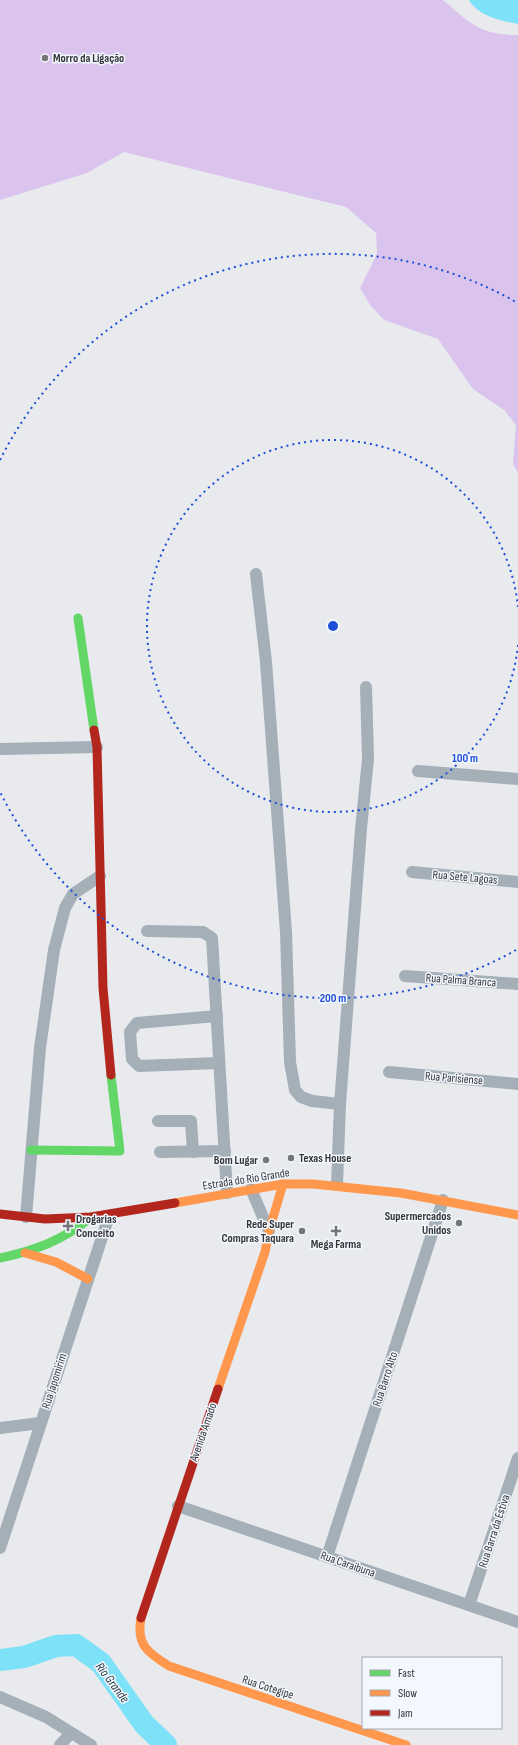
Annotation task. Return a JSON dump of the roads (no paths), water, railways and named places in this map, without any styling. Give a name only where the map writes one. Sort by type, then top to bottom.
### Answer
[{"type":"street","points":[[256,574],[266,662],[286,932],[290,1062],[295,1090],[301,1097],[312,1101],[340,1104]]},
{"type":"street","points":[[31,1150],[120,1150],[106,1038],[103,988],[96,747],[78,618]]},
{"type":"street","points":[[338,1185],[340,1104],[361,829],[368,759],[366,687]]},
{"type":"street","points":[[0,749],[96,747]]},
{"type":"street","points":[[418,771],[518,779]]},
{"type":"street","name":"Rua Sete Lagoas","points":[[412,872],[518,882]]},
{"type":"street","points":[[26,1217],[40,1048],[54,950],[65,908],[74,894],[100,876]]},
{"type":"street","points":[[147,931],[203,932],[212,938],[227,1193]]},
{"type":"street","name":"Rua Palma Branca","points":[[405,976],[518,984]]},
{"type":"street","points":[[217,1016],[137,1023],[130,1032],[132,1059],[139,1066],[219,1063]]},
{"type":"street","name":"Rua Parisiense","points":[[389,1072],[518,1084]]},
{"type":"street","points":[[158,1121],[191,1121],[193,1152]]},
{"type":"street","points":[[160,1152],[225,1151]]},
{"type":"street","name":"Estrada do Rio Grande","points":[[0,1214],[45,1219],[91,1218],[283,1184],[359,1186],[443,1200],[518,1215]]},
{"type":"street","name":"Avenida Amado","points":[[138,1632],[142,1612],[265,1252],[268,1231],[283,1184]]},
{"type":"street","points":[[251,1189],[268,1231]]},
{"type":"street","name":"Rua Barro Alto","points":[[327,1557],[443,1200]]},
{"type":"street","name":"Rua Japomirim","points":[[0,1548],[109,1216]]},
{"type":"street","points":[[0,1258],[25,1253],[61,1240],[91,1218]]},
{"type":"street","points":[[25,1253],[56,1262],[88,1279]]},
{"type":"street","points":[[0,1428],[40,1423]]},
{"type":"street","name":"Rua Barra da Estiva","points":[[469,1605],[518,1458]]},
{"type":"street","name":"Rua Caraibuna","points":[[178,1506],[518,1622]]},
{"type":"street","name":"Rua Cotegipe","points":[[138,1632],[144,1647],[153,1657],[169,1666],[406,1745]]},
{"type":"street","points":[[2,1701],[46,1717],[91,1745]]},
{"type":"street","points":[[60,1745],[71,1732]]},
{"type":"water","points":[[469,0],[518,0],[518,24],[490,17],[473,6]]},
{"type":"waterway","name":"Rio Grande","points":[[0,1660],[24,1657],[56,1646],[76,1645],[101,1663],[144,1724],[166,1745]]},
{"type":"place","name":"Morro da Ligação","points":[[45,58]]},
{"type":"place","name":"Texas House","points":[[291,1158]]},
{"type":"place","name":"Bom Lugar","points":[[266,1160]]},
{"type":"place","name":"Supermercados Unidos","points":[[459,1223]]},
{"type":"place","name":"Drogarias Conceito","points":[[68,1226]]},
{"type":"place","name":"Rede Super Compras Taquara","points":[[302,1231]]},
{"type":"place","name":"Mega Farma","points":[[336,1231]]}]
